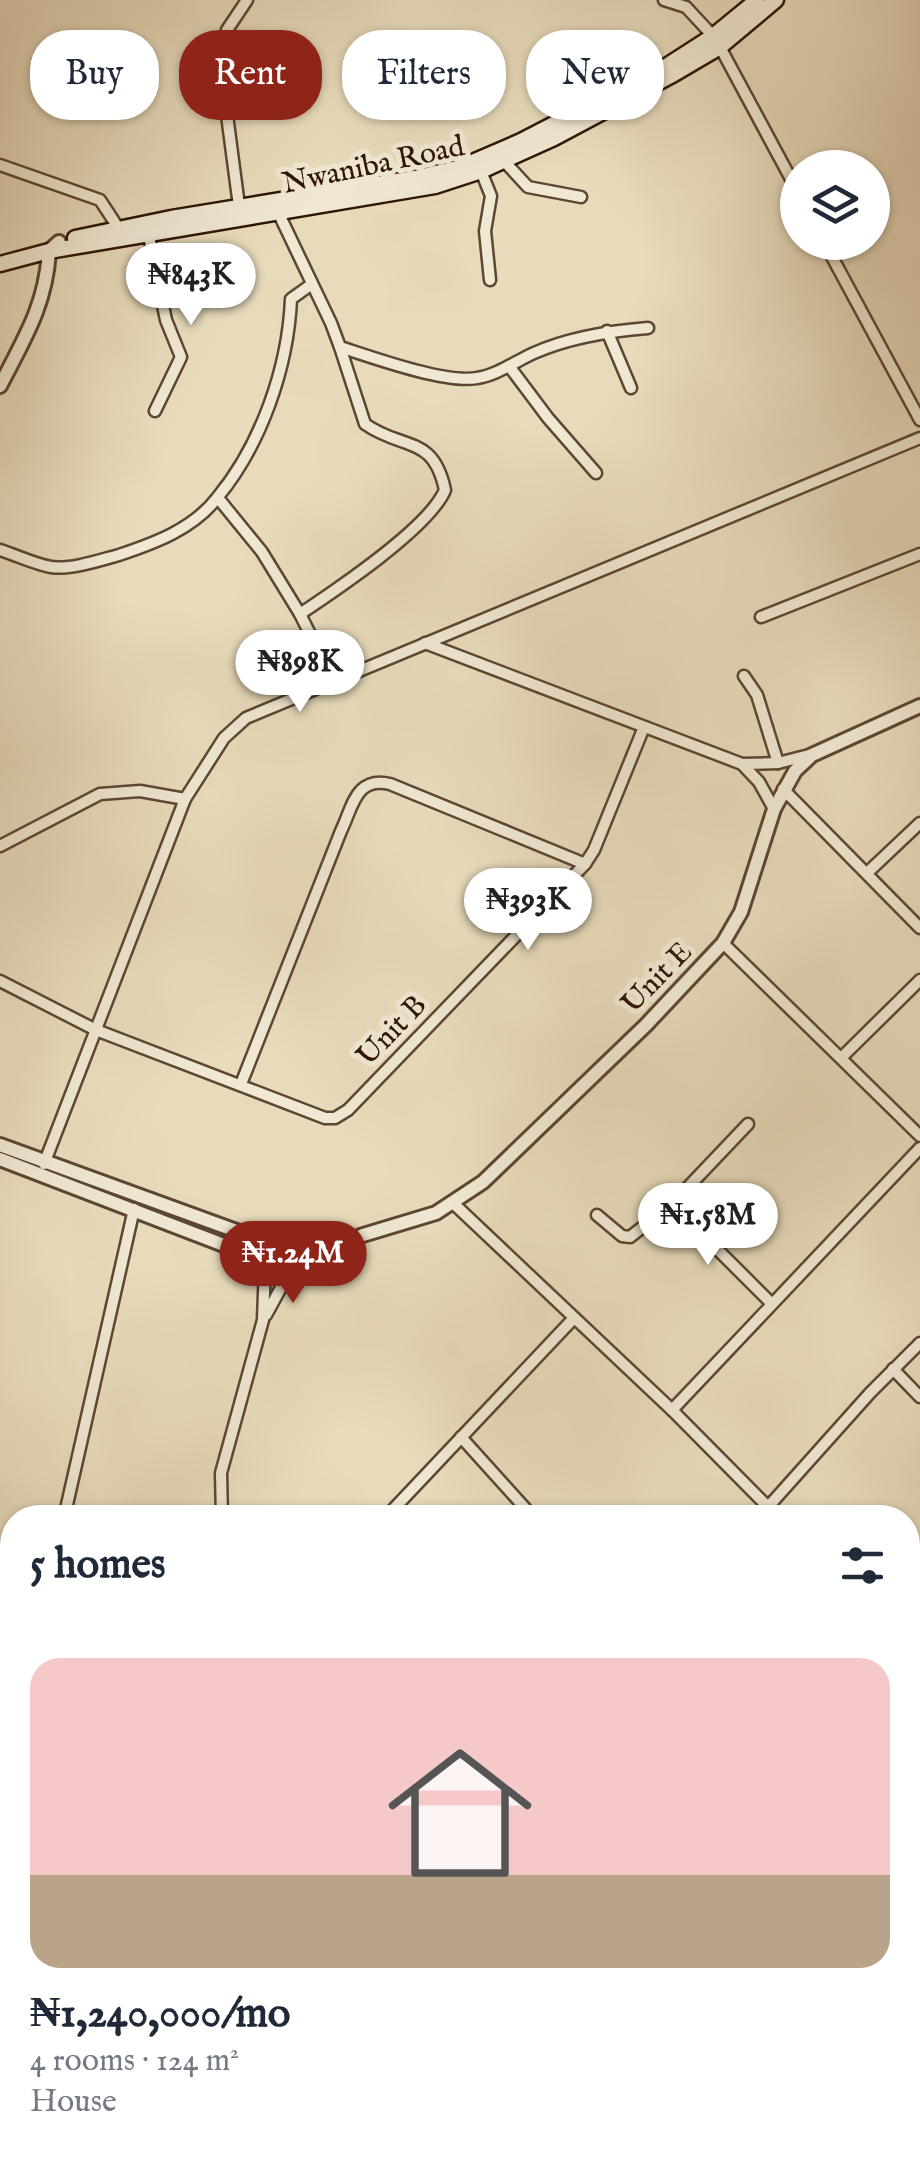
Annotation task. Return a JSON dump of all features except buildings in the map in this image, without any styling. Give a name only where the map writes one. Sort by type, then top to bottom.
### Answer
[{"type":"main road","points":[[0,254],[461,167],[521,142],[717,42],[757,0]]},
{"type":"main road","name":"Nwaniba Road","points":[[0,264],[54,246],[148,236],[434,186],[504,161],[674,74],[776,0]]},
{"type":"street","points":[[240,206],[220,62],[228,30],[247,0]]},
{"type":"street","points":[[664,0],[686,7],[717,42],[780,159]]},
{"type":"street","points":[[504,161],[528,187],[581,197]]},
{"type":"street","points":[[0,165],[100,200],[119,229]]},
{"type":"street","points":[[481,170],[492,196],[485,231],[490,280]]},
{"type":"street","points":[[278,212],[340,347],[365,424],[424,450],[438,462],[445,490],[434,510],[373,562],[300,614]]},
{"type":"street","points":[[148,236],[166,320],[181,357],[155,410]]},
{"type":"street","points":[[0,386],[42,300],[54,246]]},
{"type":"street","points":[[834,260],[920,420]]},
{"type":"street","points":[[0,550],[51,567],[110,558],[178,531],[218,498],[262,422],[275,385],[291,299],[312,284]]},
{"type":"street","points":[[340,347],[458,378],[477,378],[536,352],[607,331],[648,328]]},
{"type":"street","points":[[607,331],[632,388]]},
{"type":"street","points":[[509,366],[596,473]]},
{"type":"street","points":[[42,1168],[185,798],[224,738],[246,718],[920,438]]},
{"type":"street","points":[[218,498],[262,552],[300,614],[332,680]]},
{"type":"street","points":[[761,617],[920,554]]},
{"type":"street","points":[[424,643],[742,764],[778,763],[812,755]]},
{"type":"street","points":[[744,676],[757,694],[778,763]]},
{"type":"street","name":"Unit E","points":[[363,1236],[406,1224],[452,1203],[483,1182],[565,1105],[723,943],[742,912],[774,810],[795,771],[812,755],[920,706]]},
{"type":"street","name":"Unit B","points":[[241,1084],[325,1118],[348,1110],[584,864],[594,850],[644,727]]},
{"type":"street","points":[[742,764],[759,782],[774,810]]},
{"type":"street","points":[[0,980],[96,1030],[241,1084],[341,832],[359,790],[367,784],[375,780],[390,784],[584,864]]},
{"type":"street","points":[[783,789],[920,928]]},
{"type":"street","points":[[0,846],[100,794],[140,792],[185,798]]},
{"type":"street","points":[[867,873],[920,823]]},
{"type":"street","points":[[723,943],[920,1136]]},
{"type":"street","points":[[841,1058],[920,980]]},
{"type":"street","points":[[596,1214],[622,1236],[630,1237],[672,1204],[748,1124]]},
{"type":"street","points":[[0,1146],[134,1209],[264,1263],[274,1274],[363,1236]]},
{"type":"street","points":[[672,1410],[920,1148]]},
{"type":"street","points":[[0,1159],[42,1168],[294,1251],[292,1268],[262,1320]]},
{"type":"street","points":[[452,1203],[672,1410],[764,1505]]},
{"type":"street","points":[[672,1204],[771,1302]]},
{"type":"street","points":[[67,1505],[134,1209]]},
{"type":"street","points":[[222,1505],[221,1473],[262,1320],[264,1250],[278,1244],[363,1236]]},
{"type":"street","points":[[398,1505],[574,1318]]},
{"type":"street","points":[[781,1505],[920,1343]]},
{"type":"street","points":[[894,1369],[920,1397]]},
{"type":"street","points":[[461,1437],[522,1505]]}]
